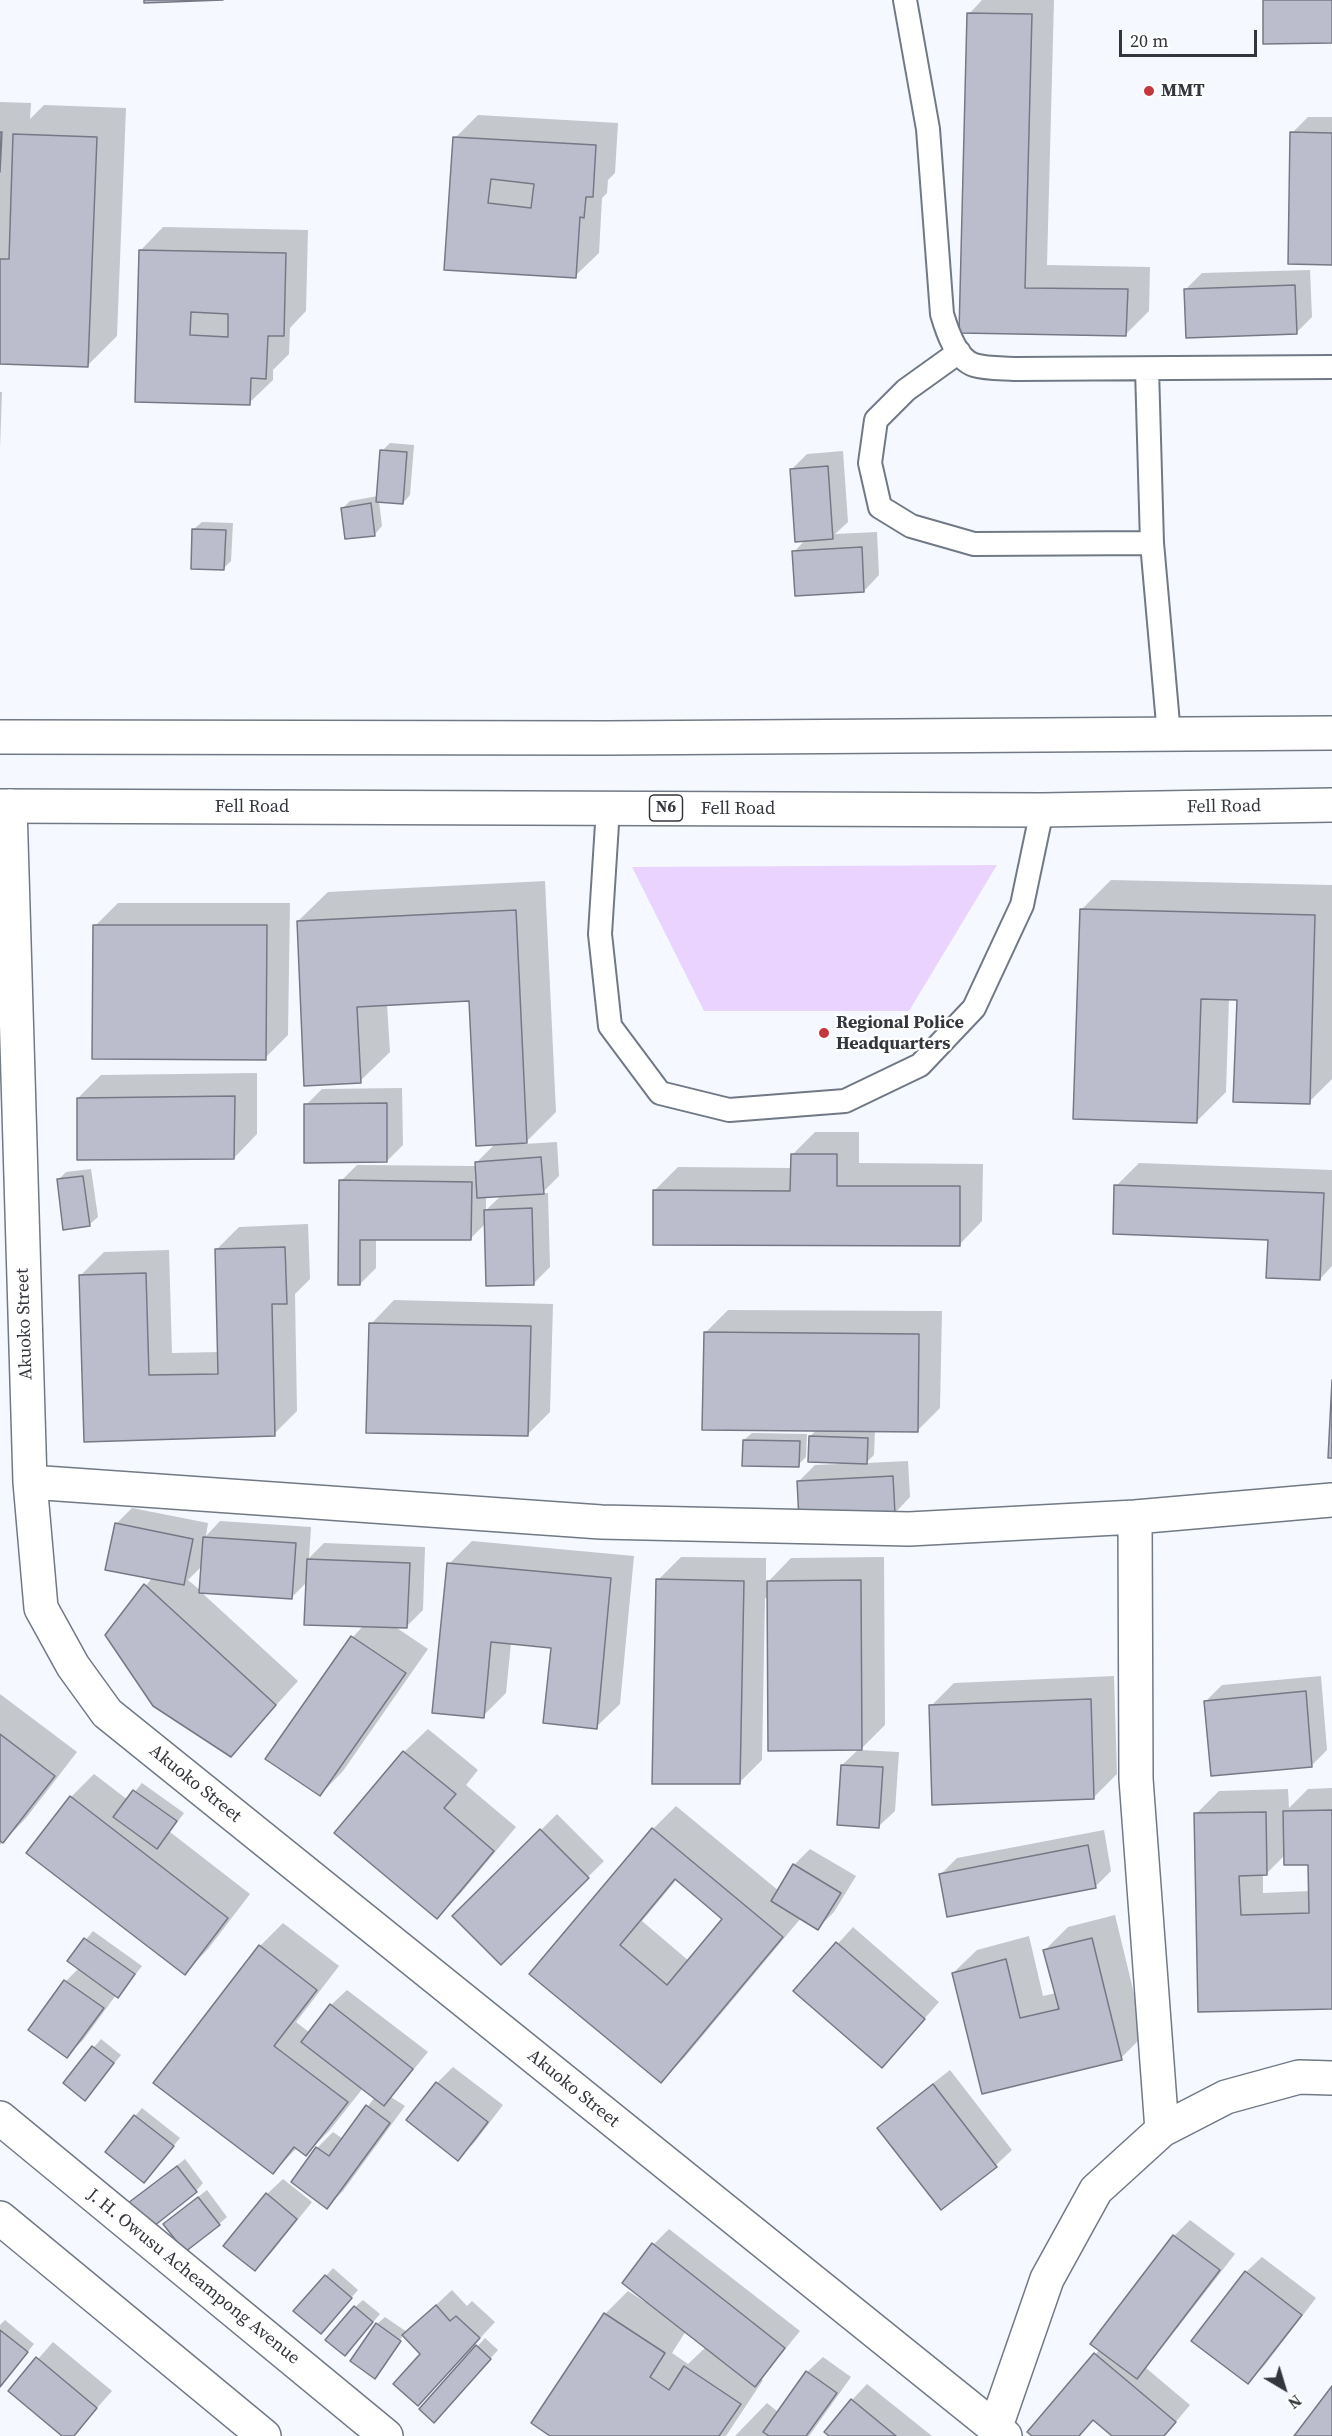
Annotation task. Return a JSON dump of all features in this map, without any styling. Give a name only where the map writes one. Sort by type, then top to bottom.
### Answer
[{"type":"street","points":[[0,737],[607,738],[1332,734]]},
{"type":"street","name":"Fell Road","points":[[5,806],[1042,810],[1332,805]]},
{"type":"street","name":"Akuoko Street","points":[[5,806],[30,1482],[41,1608],[73,1666],[107,1713],[1000,2432]]},
{"type":"street","points":[[30,1482],[601,1522],[909,1529],[1135,1518],[1332,1500]]},
{"type":"street","points":[[1135,1518],[1136,1779],[1162,2130]]},
{"type":"street","points":[[1000,2432],[1047,2278],[1096,2190],[1162,2130],[1226,2097],[1299,2077],[1332,2078]]},
{"type":"street","name":"J. H. Owusu Acheampong Avenue","points":[[0,2118],[386,2436]]},
{"type":"street","points":[[0,2218],[264,2436]]},
{"type":"lane","points":[[905,0],[928,129],[942,314],[949,335],[959,352],[972,364],[1005,368],[1332,367]]},
{"type":"lane","points":[[959,352],[906,390],[876,420],[870,463],[879,507],[910,526],[974,543],[1152,543]]},
{"type":"lane","points":[[1147,369],[1152,543],[1169,735]]},
{"type":"lane","points":[[608,808],[600,934],[610,1026],[660,1093],[729,1110],[845,1101],[920,1065],[974,1008],[1022,905],[1042,810]]},
{"type":"shaded area","points":[[997,865],[909,1011],[704,1011],[632,867]]},
{"type":"building","points":[[144,0],[223,0],[144,3]]},
{"type":"building","points":[[1263,0],[1332,0],[1332,43],[1263,44]]},
{"type":"building","points":[[967,13],[1032,14],[1025,288],[1128,289],[1126,336],[959,333]]},
{"type":"building","points":[[0,132],[2,132],[0,172]]},
{"type":"building","points":[[1290,132],[1332,133],[1332,265],[1288,264]]},
{"type":"building","points":[[13,134],[97,137],[88,367],[0,364],[0,259],[9,259]]},
{"type":"building","points":[[453,137],[596,145],[593,197],[586,197],[584,218],[580,217],[576,278],[444,270]],"holes":[[[491,179],[534,184],[531,208],[488,203]]]},
{"type":"building","points":[[139,250],[286,253],[284,336],[268,336],[266,379],[251,378],[250,405],[135,402]],"holes":[[[191,312],[228,314],[228,337],[190,335]]]},
{"type":"building","points":[[1295,285],[1297,334],[1186,338],[1184,289]]},
{"type":"building","points":[[380,450],[407,452],[403,504],[376,502]]},
{"type":"building","points":[[828,466],[833,539],[795,542],[790,469]]},
{"type":"building","points":[[371,503],[375,536],[345,539],[341,508]]},
{"type":"building","points":[[192,529],[226,530],[224,570],[191,569]]},
{"type":"building","points":[[862,547],[864,592],[795,596],[792,551]]},
{"type":"building","points":[[1080,909],[1315,915],[1310,1104],[1233,1102],[1237,1000],[1201,999],[1197,1123],[1073,1119]]},
{"type":"building","points":[[516,910],[527,1143],[476,1146],[469,1001],[357,1007],[361,1083],[304,1086],[297,921]]},
{"type":"building","points":[[93,925],[267,925],[266,1060],[92,1059]]},
{"type":"building","points":[[235,1096],[234,1159],[77,1160],[77,1098]]},
{"type":"building","points":[[387,1103],[387,1162],[304,1163],[304,1104]]},
{"type":"building","points":[[791,1154],[837,1154],[837,1186],[960,1186],[960,1246],[653,1245],[653,1190],[790,1191]]},
{"type":"building","points":[[541,1157],[544,1194],[477,1198],[475,1162]]},
{"type":"building","points":[[83,1176],[90,1226],[63,1230],[57,1179]]},
{"type":"building","points":[[339,1180],[472,1182],[471,1240],[360,1240],[360,1285],[338,1285]]},
{"type":"building","points":[[1114,1185],[1324,1193],[1320,1280],[1266,1278],[1268,1240],[1113,1234]]},
{"type":"building","points":[[532,1208],[534,1285],[486,1286],[484,1210]]},
{"type":"building","points":[[285,1247],[287,1304],[272,1304],[275,1436],[84,1442],[79,1275],[146,1273],[149,1375],[218,1374],[215,1249]]},
{"type":"building","points":[[369,1323],[531,1326],[528,1436],[366,1433]]},
{"type":"building","points":[[704,1332],[919,1334],[918,1432],[702,1430]]},
{"type":"building","points":[[1332,1380],[1332,1458],[1328,1458]]},
{"type":"building","points":[[809,1436],[868,1438],[867,1464],[808,1462]]},
{"type":"building","points":[[743,1440],[800,1441],[799,1467],[742,1466]]},
{"type":"building","points":[[893,1476],[895,1514],[799,1519],[797,1481]]},
{"type":"building","points":[[115,1523],[193,1539],[184,1585],[105,1570]]},
{"type":"building","points":[[203,1537],[296,1543],[292,1599],[199,1593]]},
{"type":"building","points":[[307,1559],[410,1563],[407,1628],[304,1625]]},
{"type":"building","points":[[447,1563],[611,1578],[597,1729],[543,1723],[551,1648],[491,1642],[484,1718],[432,1713]]},
{"type":"building","points":[[656,1579],[744,1581],[740,1784],[652,1784]]},
{"type":"building","points":[[861,1580],[862,1750],[768,1751],[767,1581]]},
{"type":"building","points":[[144,1584],[276,1705],[231,1757],[153,1706],[105,1635]]},
{"type":"building","points":[[351,1636],[406,1673],[320,1796],[265,1759]]},
{"type":"building","points":[[1306,1691],[1312,1767],[1211,1776],[1204,1701]]},
{"type":"building","points":[[1091,1699],[1094,1799],[932,1805],[929,1705]]},
{"type":"building","points":[[0,1734],[55,1776],[3,1843],[0,1841]]},
{"type":"building","points":[[403,1751],[456,1794],[444,1808],[494,1851],[437,1919],[334,1833]]},
{"type":"building","points":[[841,1765],[883,1767],[879,1828],[837,1825]]},
{"type":"building","points":[[133,1790],[177,1821],[157,1849],[113,1817]]},
{"type":"building","points":[[70,1796],[228,1918],[185,1975],[26,1853]]},
{"type":"building","points":[[1332,1810],[1332,2009],[1198,2012],[1194,1813],[1266,1812],[1267,1875],[1239,1876],[1241,1915],[1309,1913],[1308,1865],[1284,1865],[1283,1811]]},
{"type":"building","points":[[652,1828],[783,1937],[661,2083],[529,1974]],"holes":[[[675,1879],[722,1919],[667,1985],[620,1945]]]},
{"type":"building","points":[[540,1829],[589,1878],[501,1965],[452,1916]]},
{"type":"building","points":[[1088,1845],[1096,1888],[947,1917],[939,1874]]},
{"type":"building","points":[[793,1864],[841,1893],[818,1930],[771,1901]]},
{"type":"building","points":[[84,1938],[135,1974],[118,1998],[67,1961]]},
{"type":"building","points":[[1092,1938],[1122,2060],[982,2094],[952,1973],[1006,1959],[1020,2018],[1059,2009],[1043,1950]]},
{"type":"building","points":[[836,1942],[925,2019],[882,2068],[793,1991]]},
{"type":"building","points":[[259,1945],[317,1990],[274,2046],[348,2102],[306,2156],[294,2147],[273,2174],[153,2083]]},
{"type":"building","points":[[64,1980],[104,2008],[67,2058],[28,2030]]},
{"type":"building","points":[[330,2004],[413,2069],[384,2106],[301,2042]]},
{"type":"building","points":[[92,2046],[114,2063],[85,2101],[63,2083]]},
{"type":"building","points":[[436,2082],[488,2122],[458,2161],[406,2120]]},
{"type":"building","points":[[933,2084],[997,2167],[941,2210],[877,2128]]},
{"type":"building","points":[[366,2105],[390,2123],[327,2209],[291,2182],[316,2147],[329,2156]]},
{"type":"building","points":[[134,2115],[174,2146],[144,2183],[105,2152]]},
{"type":"building","points":[[177,2166],[197,2192],[149,2230],[128,2203]]},
{"type":"building","points":[[266,2193],[297,2219],[255,2271],[223,2246]]},
{"type":"building","points":[[198,2197],[220,2225],[185,2252],[163,2224]]},
{"type":"building","points":[[1173,2235],[1220,2270],[1137,2379],[1090,2344]]},
{"type":"building","points":[[652,2243],[785,2348],[755,2387],[622,2283]]},
{"type":"building","points":[[1245,2271],[1302,2315],[1248,2384],[1191,2341]]},
{"type":"building","points":[[325,2275],[352,2298],[321,2334],[293,2311]]},
{"type":"building","points":[[436,2305],[450,2321],[456,2316],[480,2338],[418,2406],[393,2384],[420,2354],[402,2335]]},
{"type":"building","points":[[354,2306],[373,2322],[345,2356],[325,2340]]},
{"type":"building","points":[[604,2313],[665,2353],[650,2377],[669,2390],[684,2366],[741,2404],[719,2436],[550,2436],[531,2423]]},
{"type":"building","points":[[376,2323],[401,2341],[375,2379],[350,2361]]},
{"type":"building","points":[[0,2330],[28,2352],[0,2387]]},
{"type":"building","points":[[476,2345],[491,2359],[434,2423],[419,2409]]},
{"type":"building","points":[[1094,2353],[1176,2422],[1164,2436],[1112,2436],[1093,2420],[1079,2436],[1032,2436],[1027,2432]]},
{"type":"building","points":[[36,2357],[97,2408],[74,2436],[62,2436],[8,2391]]},
{"type":"building","points":[[806,2371],[837,2393],[806,2436],[769,2436],[763,2432]]},
{"type":"building","points":[[1332,2386],[1332,2436],[1294,2436]]},
{"type":"building","points":[[851,2399],[896,2436],[829,2436],[824,2432]]},
{"type":"place","name":"MMT","points":[[1149,91]]},
{"type":"place","name":"Regional Police Headquarters","points":[[824,1033]]}]
